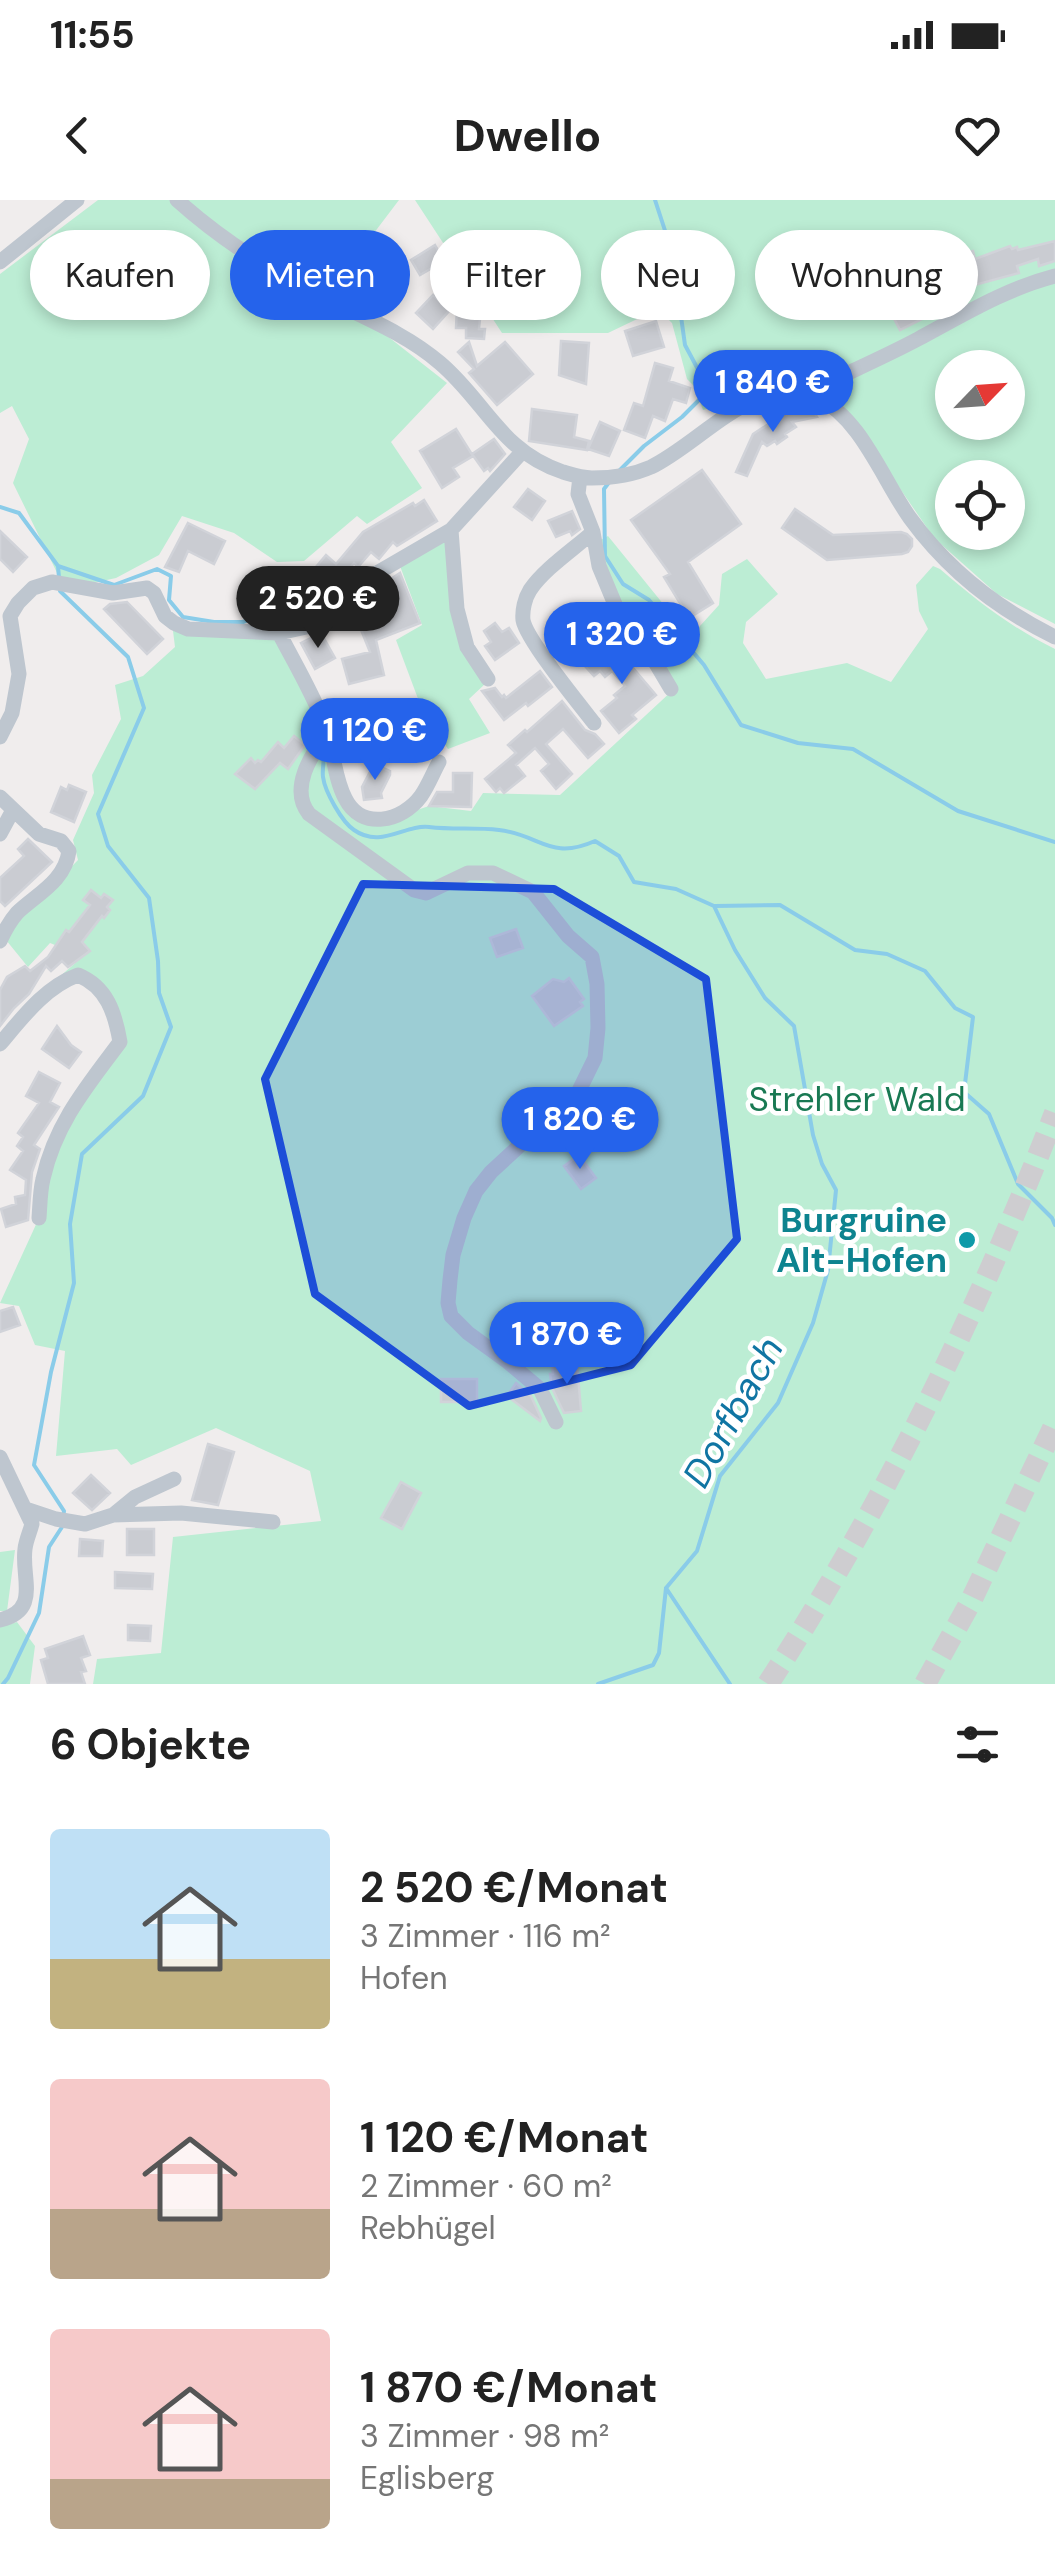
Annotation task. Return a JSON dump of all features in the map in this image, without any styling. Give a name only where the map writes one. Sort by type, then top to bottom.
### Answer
[{"type":"street","points":[[0,262],[77,200]]},
{"type":"street","points":[[177,200],[249,255],[418,345],[461,383],[522,452],[545,466],[580,477],[617,476],[653,466],[759,398],[800,393],[831,405],[865,446],[892,491],[936,550],[970,582],[1023,620],[1055,636]]},
{"type":"street","points":[[815,398],[825,384],[974,308],[1055,276]]},
{"type":"street","points":[[0,737],[12,712],[19,674],[10,616],[33,588],[59,583],[113,593],[147,588],[154,592],[165,616],[188,629],[279,632],[311,626],[377,574],[451,530],[522,452]]},
{"type":"street","points":[[580,477],[578,494],[593,532],[599,566],[619,614],[671,689]]},
{"type":"street","points":[[451,530],[456,609],[468,647],[488,679]]},
{"type":"street","points":[[593,532],[532,587],[524,600],[523,621],[531,638],[594,723]]},
{"type":"street","points":[[279,632],[326,725],[345,798],[352,808],[378,820],[403,814],[421,796],[439,762]]},
{"type":"street","points":[[331,744],[315,749],[302,783],[300,799],[309,814],[414,890],[426,894],[468,872],[493,873],[533,892],[568,936],[592,957],[598,998],[595,1058],[571,1108],[530,1136],[476,1191],[453,1255],[448,1303],[450,1316],[540,1389],[556,1422]]},
{"type":"street","points":[[0,798],[38,834],[61,842],[69,852],[68,865],[14,916],[0,941]]},
{"type":"street","points":[[0,834],[13,810]]},
{"type":"street","points":[[0,1044],[52,988],[78,975],[108,999],[116,1021],[120,1042],[70,1108],[53,1145],[42,1181],[39,1218]]},
{"type":"street","points":[[0,1457],[32,1524],[24,1550],[26,1598],[17,1614],[0,1620]]},
{"type":"street","points":[[113,1515],[135,1497],[174,1479]]},
{"type":"street","points":[[26,1509],[84,1524],[113,1515],[181,1512],[273,1522]]},
{"type":"highlighted area","points":[[363,884],[554,889],[706,979],[737,1239],[631,1365],[469,1406],[315,1294],[265,1079]]},
{"type":"green space","points":[[98,200],[399,200],[376,230],[230,230],[230,320],[367,320],[447,383],[391,442],[422,488],[367,524],[357,516],[304,561],[277,562],[234,533],[182,516],[159,555],[116,578],[65,589],[13,483],[29,439],[12,406],[0,413],[0,274],[30,251],[30,320],[210,320],[210,230],[58,230]]},
{"type":"green space","points":[[415,200],[1055,200],[1055,624],[997,594],[948,550],[1025,550],[1025,460],[935,460],[935,539],[841,403],[806,383],[703,410],[694,386],[687,379],[669,320],[735,320],[735,230],[601,230],[601,320],[635,320],[608,333],[502,333],[493,320],[581,320],[581,230],[435,230]]},
{"type":"green space","name":"Strehler Wald","points":[[608,536],[690,637],[719,605],[722,574],[747,559],[778,594],[746,622],[743,643],[766,679],[847,663],[891,682],[928,629],[919,611],[916,585],[933,566],[1009,623],[1055,649],[1055,1684],[93,1684],[97,1659],[161,1653],[173,1537],[321,1521],[310,1471],[216,1428],[131,1465],[117,1449],[56,1456],[65,1351],[35,1345],[19,1306],[0,1303],[39,1218],[53,1145],[120,1042],[89,980],[57,979],[89,951],[75,934],[66,930],[55,945],[50,943],[28,967],[6,940],[23,916],[78,860],[73,840],[94,793],[92,775],[121,719],[115,685],[143,676],[175,647],[173,631],[275,636],[327,733],[352,808],[393,818],[429,806],[471,811],[483,793],[560,795],[674,689],[620,613],[597,542]]},
{"type":"green space","points":[[446,540],[460,643],[485,684],[469,699],[490,733],[448,749],[423,712],[396,640],[422,625],[400,566]]},
{"type":"green space","points":[[15,1550],[7,1611],[0,1611],[0,1552]]},
{"type":"green space","points":[[17,1622],[35,1646],[30,1684],[0,1684],[0,1627]]},
{"type":"building","points":[[1055,241],[1055,261],[1039,266],[1038,259],[1017,266],[1019,273],[978,284],[978,258],[1010,246],[1018,250]]},
{"type":"building","points":[[430,248],[430,269],[420,275],[411,260]]},
{"type":"building","points":[[430,298],[430,320],[441,320],[433,329],[416,313]]},
{"type":"building","points":[[456,320],[480,320],[479,329],[485,329],[484,339],[466,338],[466,328],[456,328]]},
{"type":"building","points":[[895,320],[920,320],[900,330]]},
{"type":"building","points":[[656,321],[664,347],[633,356],[625,331]]},
{"type":"building","points":[[561,341],[589,343],[586,384],[559,375]]},
{"type":"building","points":[[469,342],[477,366],[505,342],[533,374],[497,405],[469,373],[474,369],[458,352]]},
{"type":"building","points":[[655,363],[673,368],[669,381],[690,388],[686,403],[673,399],[665,421],[653,416],[645,438],[624,430],[634,403],[643,406]]},
{"type":"building","points":[[796,406],[812,409],[817,417],[792,422],[796,427],[777,444],[775,441],[767,446],[762,442],[747,476],[736,472],[753,434]]},
{"type":"building","points":[[532,409],[577,415],[574,437],[589,441],[587,450],[529,441]]},
{"type":"building","points":[[600,422],[620,431],[609,456],[588,449]]},
{"type":"building","points":[[456,429],[473,456],[453,468],[459,477],[442,488],[420,451]]},
{"type":"building","points":[[494,439],[505,454],[490,471],[484,471],[472,454]]},
{"type":"building","points":[[702,470],[741,524],[688,562],[713,603],[689,618],[664,577],[670,574],[631,520]]},
{"type":"building","points":[[528,489],[545,501],[532,520],[514,507]]},
{"type":"building","points":[[424,500],[437,521],[397,546],[393,542],[379,559],[371,552],[358,567],[354,563],[326,597],[312,584],[322,573],[316,567],[326,555],[336,564],[363,532]]},
{"type":"building","points":[[795,509],[833,535],[901,532],[912,539],[912,546],[902,554],[827,560],[782,528]]},
{"type":"building","points":[[572,511],[580,529],[572,535],[570,531],[556,537],[548,521]]},
{"type":"building","points":[[188,523],[225,541],[214,564],[188,551],[179,572],[165,567]]},
{"type":"building","points":[[0,531],[27,557],[13,572],[0,559]]},
{"type":"building","points":[[281,568],[289,588],[247,602],[241,588],[256,582],[254,578]]},
{"type":"building","points":[[400,573],[420,623],[376,640],[384,675],[349,684],[342,659],[370,652],[357,620],[349,623],[346,614],[377,597],[374,590]]},
{"type":"building","points":[[127,602],[163,639],[147,654],[104,609],[110,604]]},
{"type":"building","points":[[575,604],[597,630],[564,658],[548,639],[564,625],[558,618]]},
{"type":"building","points":[[495,623],[502,632],[509,628],[519,643],[495,660],[485,646],[491,642],[484,631]]},
{"type":"building","points":[[321,633],[335,658],[315,669],[301,643]]},
{"type":"building","points":[[612,643],[656,695],[632,715],[636,719],[619,733],[601,711],[625,686],[612,671],[605,677],[600,671],[594,676],[585,666]]},
{"type":"building","points":[[540,671],[552,687],[504,720],[482,691],[495,688],[506,698]]},
{"type":"building","points":[[562,701],[585,730],[604,744],[588,758],[563,729],[546,744],[572,774],[556,789],[541,771],[549,764],[535,748],[516,765],[525,776],[504,793],[500,788],[496,792],[485,779],[516,753],[508,745]]},
{"type":"building","points":[[423,717],[430,730],[423,733],[428,743],[401,757],[393,740],[409,733],[405,726]]},
{"type":"building","points":[[294,736],[305,745],[288,769],[280,763],[255,789],[235,774],[251,758],[255,763],[261,762],[278,742],[284,748]]},
{"type":"building","points":[[374,764],[390,771],[390,775],[382,798],[364,800],[362,787]]},
{"type":"building","points":[[453,773],[472,773],[471,807],[429,806],[437,792],[453,792]]},
{"type":"building","points":[[69,785],[86,792],[74,822],[51,812],[61,787],[67,790]]},
{"type":"building","points":[[28,839],[52,862],[5,906],[0,901],[0,878],[24,856],[18,849]]},
{"type":"building","points":[[91,890],[101,898],[104,894],[113,900],[107,907],[110,910],[82,942],[90,951],[68,967],[62,961],[51,971],[46,966],[29,994],[0,1026],[0,990],[7,977],[25,966],[30,971],[48,957],[90,905],[83,900]]},
{"type":"building","points":[[516,929],[523,948],[497,957],[490,938]]},
{"type":"building","points":[[569,978],[584,999],[580,1002],[583,1006],[554,1026],[532,996],[553,979],[564,982]]},
{"type":"building","points":[[57,1026],[81,1052],[69,1068],[42,1049]]},
{"type":"building","points":[[39,1072],[60,1083],[50,1102],[59,1107],[34,1145],[40,1149],[32,1172],[28,1220],[6,1227],[1,1209],[16,1204],[15,1197],[25,1195],[26,1180],[10,1170],[23,1151],[17,1146],[23,1137],[18,1133],[39,1103],[26,1096]]},
{"type":"building","points":[[579,1155],[596,1178],[581,1189],[564,1166]]},
{"type":"building","points":[[13,1307],[20,1325],[0,1332],[0,1311]]},
{"type":"building","points":[[577,1363],[581,1411],[564,1413],[552,1388],[552,1366]]},
{"type":"building","points":[[441,1379],[477,1379],[477,1402],[441,1402]]},
{"type":"building","points":[[516,1383],[531,1396],[540,1421],[507,1396]]},
{"type":"building","points":[[208,1444],[234,1452],[218,1505],[192,1500]]},
{"type":"building","points":[[91,1475],[110,1493],[92,1510],[73,1493]]},
{"type":"building","points":[[401,1482],[421,1493],[402,1529],[381,1518]]},
{"type":"building","points":[[127,1529],[154,1529],[154,1555],[127,1555]]},
{"type":"building","points":[[80,1539],[103,1541],[102,1556],[79,1556]]},
{"type":"building","points":[[115,1572],[153,1574],[152,1589],[115,1588]]},
{"type":"building","points":[[128,1625],[151,1626],[150,1641],[128,1640]]},
{"type":"building","points":[[83,1636],[90,1655],[81,1658],[85,1684],[48,1684],[41,1660],[48,1658],[45,1649]]},
{"type":"waterway","points":[[620,470],[709,390],[685,345],[672,252],[655,200]]},
{"type":"waterway","points":[[610,481],[604,489],[605,556],[623,584],[649,600],[704,665],[741,725],[798,743],[853,749],[958,811],[1055,842]]},
{"type":"waterway","name":"Dorfbach","points":[[0,507],[19,513],[58,566],[114,585],[157,569],[171,576],[169,600],[183,617],[243,622],[297,602],[313,613]]},
{"type":"waterway","points":[[58,566],[59,578]]},
{"type":"waterway","points":[[60,588],[128,657],[144,708],[98,814],[108,846],[149,898],[159,993],[171,1027],[143,1096],[82,1154],[70,1224],[74,1283],[51,1372],[34,1465],[64,1511],[63,1518]]},
{"type":"waterway","name":"Dorfbach","points":[[336,745],[350,727],[351,703]]},
{"type":"waterway","name":"Dorfbach","points":[[329,750],[324,754],[323,768],[327,790],[344,820],[364,835],[383,837],[429,827],[499,830],[556,848],[595,841],[619,856],[634,882],[676,889],[714,906],[765,998],[794,1026],[813,1135],[836,1190],[828,1270],[813,1323],[778,1403],[720,1476],[697,1551],[666,1588],[659,1653],[653,1665],[598,1684]]},
{"type":"waterway","points":[[715,906],[780,905],[855,950],[887,954],[925,971],[955,1008],[973,1017],[964,1092],[989,1114],[1018,1184],[1055,1225]]},
{"type":"waterway","points":[[3,1684],[39,1613],[49,1547],[62,1527]]},
{"type":"waterway","points":[[666,1588],[730,1684]]},
{"type":"tunnel","points":[[768,1684],[851,1547],[926,1406],[994,1261],[1055,1113]]},
{"type":"tunnel","points":[[925,1684],[970,1603],[1055,1424]]},
{"type":"place","name":"Burgruine Alt-Hofen","points":[[967,1240]]}]
